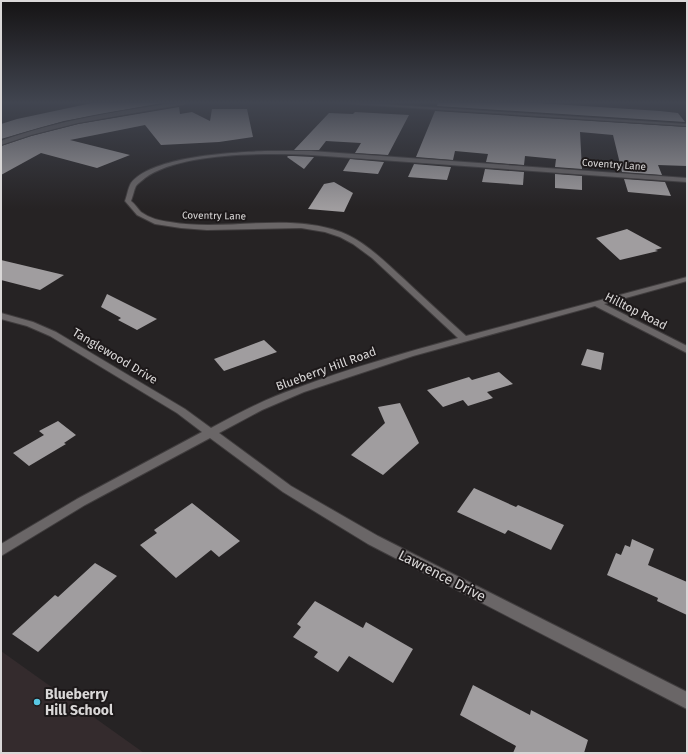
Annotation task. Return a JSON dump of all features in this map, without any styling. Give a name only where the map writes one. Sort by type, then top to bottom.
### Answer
[{"type":"street","points":[[1,143],[15,138]]},
{"type":"street","name":"Coventry Lane","points":[[464,339],[374,255],[347,237],[326,230],[299,226],[209,228],[166,224],[148,218],[135,211],[128,201],[129,191],[136,182],[148,174],[175,163],[208,156],[268,152],[311,152],[687,180]]},
{"type":"street","name":"Blueberry Hill Road","points":[[1,551],[81,502],[209,432],[258,408],[300,390],[388,360],[687,279]]},
{"type":"street","name":"Hilltop Road","points":[[594,303],[687,350]]},
{"type":"street","name":"Tanglewood Drive","points":[[1,316],[30,324],[75,346],[181,411],[209,432]]},
{"type":"street","name":"Lawrence Drive","points":[[209,432],[287,489],[366,537],[687,701]]},
{"type":"shaded area","name":"Blueberry Hill School","points":[[1,651],[144,753],[1,753]]},
{"type":"building","points":[[24,138],[79,138],[70,140],[130,155],[97,168],[41,153],[1,175],[1,146]]},
{"type":"building","points":[[156,138],[245,138],[219,142],[161,145]]},
{"type":"building","points":[[305,138],[397,138],[388,155],[355,153],[361,143],[326,141],[319,150],[294,150]]},
{"type":"building","points":[[424,138],[580,138],[582,169],[555,167],[556,159],[525,156],[524,165],[486,162],[488,154],[455,151],[453,160],[416,157]]},
{"type":"building","points":[[614,138],[687,138],[687,166],[658,165],[662,175],[622,172]]},
{"type":"building","points":[[287,157],[314,157],[304,169]]},
{"type":"building","points":[[350,159],[384,162],[378,174],[343,171]]},
{"type":"building","points":[[414,164],[451,167],[447,180],[408,177]]},
{"type":"building","points":[[485,169],[524,172],[523,185],[482,182]]},
{"type":"building","points":[[555,174],[582,176],[582,190],[555,188]]},
{"type":"building","points":[[624,179],[665,182],[671,196],[628,192]]},
{"type":"building","points":[[334,182],[353,193],[344,212],[308,209],[324,184]]},
{"type":"building","points":[[627,229],[662,248],[655,250],[658,251],[620,260],[596,238]]},
{"type":"building","points":[[1,260],[64,275],[40,290],[1,280]]},
{"type":"building","points":[[107,294],[157,319],[137,330],[118,320],[121,318],[101,307]]},
{"type":"building","points":[[264,340],[277,352],[224,371],[214,359]]},
{"type":"building","points":[[587,349],[604,353],[601,370],[581,365]]},
{"type":"building","points":[[499,372],[513,384],[487,392],[493,398],[468,406],[463,400],[443,407],[427,390],[469,377],[472,380]]},
{"type":"building","points":[[400,403],[419,443],[383,475],[351,455],[385,423],[378,407]]},
{"type":"building","points":[[58,421],[76,435],[64,443],[66,444],[29,466],[13,453],[44,435],[39,431]]},
{"type":"building","points":[[474,488],[516,507],[518,505],[564,525],[551,550],[508,530],[505,534],[457,512]]},
{"type":"building","points":[[192,503],[240,541],[219,557],[211,550],[176,578],[140,545],[157,533],[154,530]]},
{"type":"building","points":[[632,539],[654,549],[648,565],[687,582],[687,615],[657,601],[658,598],[607,575],[616,553],[621,555],[625,545],[630,547]]},
{"type":"building","points":[[95,563],[117,576],[38,652],[12,634],[55,595],[58,597]]},
{"type":"building","points":[[315,601],[363,628],[366,622],[413,649],[393,683],[349,656],[338,672],[314,657],[318,652],[293,637],[301,627],[297,624]]},
{"type":"building","points":[[473,685],[530,715],[531,710],[588,740],[584,753],[513,753],[516,746],[460,715]]},
{"type":"place","name":"Blueberry Hill School","points":[[37,702]]}]
